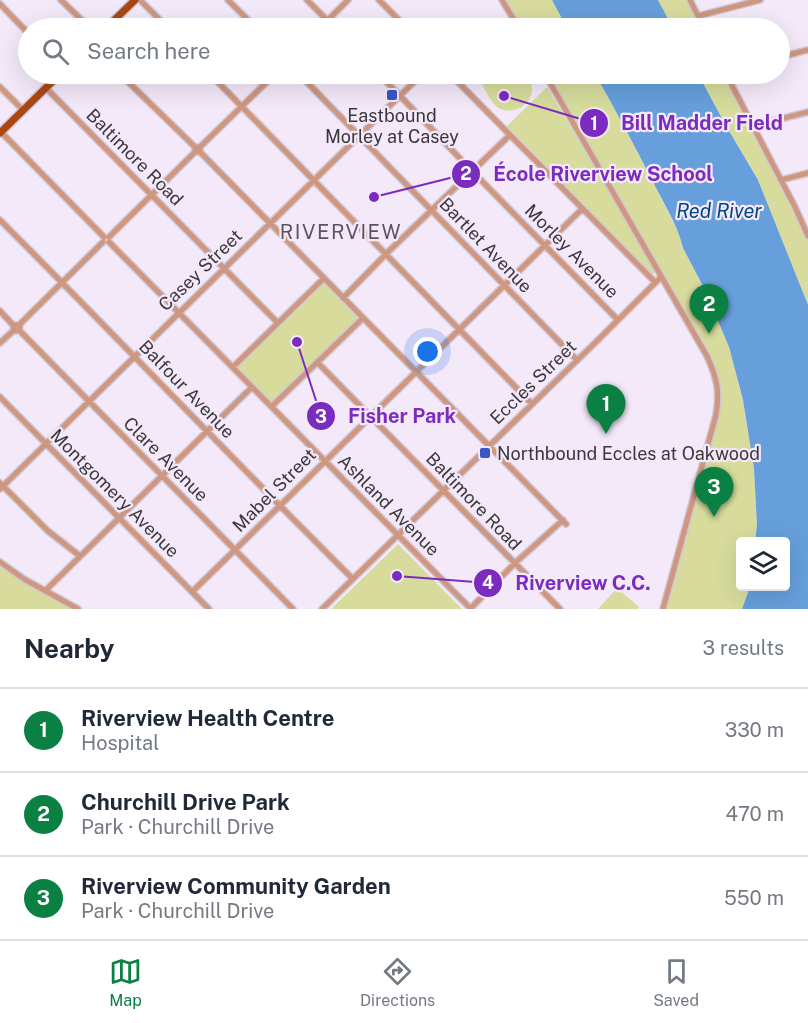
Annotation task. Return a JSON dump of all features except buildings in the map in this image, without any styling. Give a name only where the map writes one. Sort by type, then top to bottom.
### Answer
[{"type":"main road","points":[[116,18],[132,1]]},
{"type":"main road","points":[[1,132],[50,84]]},
{"type":"street","points":[[62,0],[80,18]]},
{"type":"street","points":[[140,0],[158,18]]},
{"type":"street","points":[[228,0],[246,18]]},
{"type":"street","points":[[308,0],[324,18]]},
{"type":"street","points":[[330,18],[348,0]]},
{"type":"street","points":[[379,0],[397,18]]},
{"type":"street","points":[[502,0],[513,18]]},
{"type":"street","points":[[690,0],[698,16],[760,0]]},
{"type":"street","points":[[0,4],[18,23]]},
{"type":"street","points":[[790,54],[808,50]]},
{"type":"street","points":[[130,84],[564,522],[515,564],[471,609]]},
{"type":"street","points":[[219,84],[532,404]]},
{"type":"street","points":[[0,343],[265,84]]},
{"type":"street","name":"Bartlet Avenue","points":[[309,84],[577,360]]},
{"type":"street","name":"Morley Avenue","points":[[389,84],[618,320]]},
{"type":"street","name":"Casey Street","points":[[1,486],[412,84]]},
{"type":"street","points":[[460,84],[655,282]]},
{"type":"street","points":[[551,84],[715,373],[718,403],[663,609]]},
{"type":"street","points":[[731,84],[808,235]]},
{"type":"street","points":[[0,87],[23,110]]},
{"type":"street","name":"Baltimore Road","points":[[46,88],[278,323]]},
{"type":"street","points":[[753,126],[808,111]]},
{"type":"street","name":"Ashland Avenue","points":[[1,132],[471,609]]},
{"type":"street","points":[[343,298],[510,135]]},
{"type":"street","points":[[781,180],[808,173]]},
{"type":"street","name":"Mabel Street","points":[[192,592],[582,209]]},
{"type":"street","name":"Balfour Avenue","points":[[0,220],[353,579]]},
{"type":"street","name":"Eccles Street","points":[[322,609],[661,277]]},
{"type":"street","points":[[233,367],[323,279]]},
{"type":"street","name":"Clare Avenue","points":[[0,311],[293,609]]},
{"type":"street","points":[[272,406],[363,318]]},
{"type":"street","name":"Baltimore Road","points":[[317,362],[560,609]]},
{"type":"street","points":[[45,591],[252,387]]},
{"type":"street","name":"Montgomery Avenue","points":[[0,398],[209,609]]},
{"type":"street","points":[[1,486],[48,531],[80,556]]},
{"type":"street","points":[[0,562],[78,609]]},
{"type":"green space","points":[[502,0],[552,0],[562,18],[513,18]]},
{"type":"green space","points":[[658,0],[690,0],[699,18],[668,18]]},
{"type":"green space","points":[[482,84],[530,84],[531,97],[518,109],[507,111],[501,109],[490,99]]},
{"type":"green space","points":[[551,84],[601,84],[671,217],[683,248],[705,290],[729,347],[743,401],[754,469],[757,525],[756,537],[736,537],[736,591],[749,591],[742,609],[663,609],[716,415],[715,373]]},
{"type":"green space","points":[[703,84],[731,84],[808,236],[808,305],[758,180]]},
{"type":"green space","points":[[547,87],[652,265],[655,272],[651,276],[507,126]]},
{"type":"green space","points":[[323,282],[358,318],[272,403],[235,367]]},
{"type":"green space","points":[[398,544],[462,609],[331,609]]},
{"type":"green space","points":[[0,562],[78,609],[0,609]]},
{"type":"green space","points":[[617,588],[639,607],[638,609],[598,609]]},
{"type":"water","points":[[552,0],[658,0],[668,18],[562,18]]},
{"type":"water","name":"Red River","points":[[600,84],[703,84],[758,180],[808,305],[808,609],[742,609],[749,591],[790,591],[790,537],[756,537],[754,469],[743,400],[729,347],[670,215]]},
{"type":"place","name":"Eastbound Morley at Casey","points":[[392,95]]},
{"type":"place","name":"Bill Madder Field","points":[[504,96]]},
{"type":"place","name":"École Riverview School","points":[[374,197]]},
{"type":"place","name":"Churchill Drive Park","points":[[709,334]]},
{"type":"place","name":"Fisher Park","points":[[297,342]]},
{"type":"place","name":"Riverview Health Centre","points":[[606,434]]},
{"type":"place","name":"Northbound Eccles at Oakwood","points":[[485,453]]},
{"type":"place","name":"Riverview Community Garden","points":[[714,517]]},
{"type":"place","name":"Riverview C.C.","points":[[397,576]]},
{"type":"district","name":"RIVERVIEW","points":[[341,232]]}]
